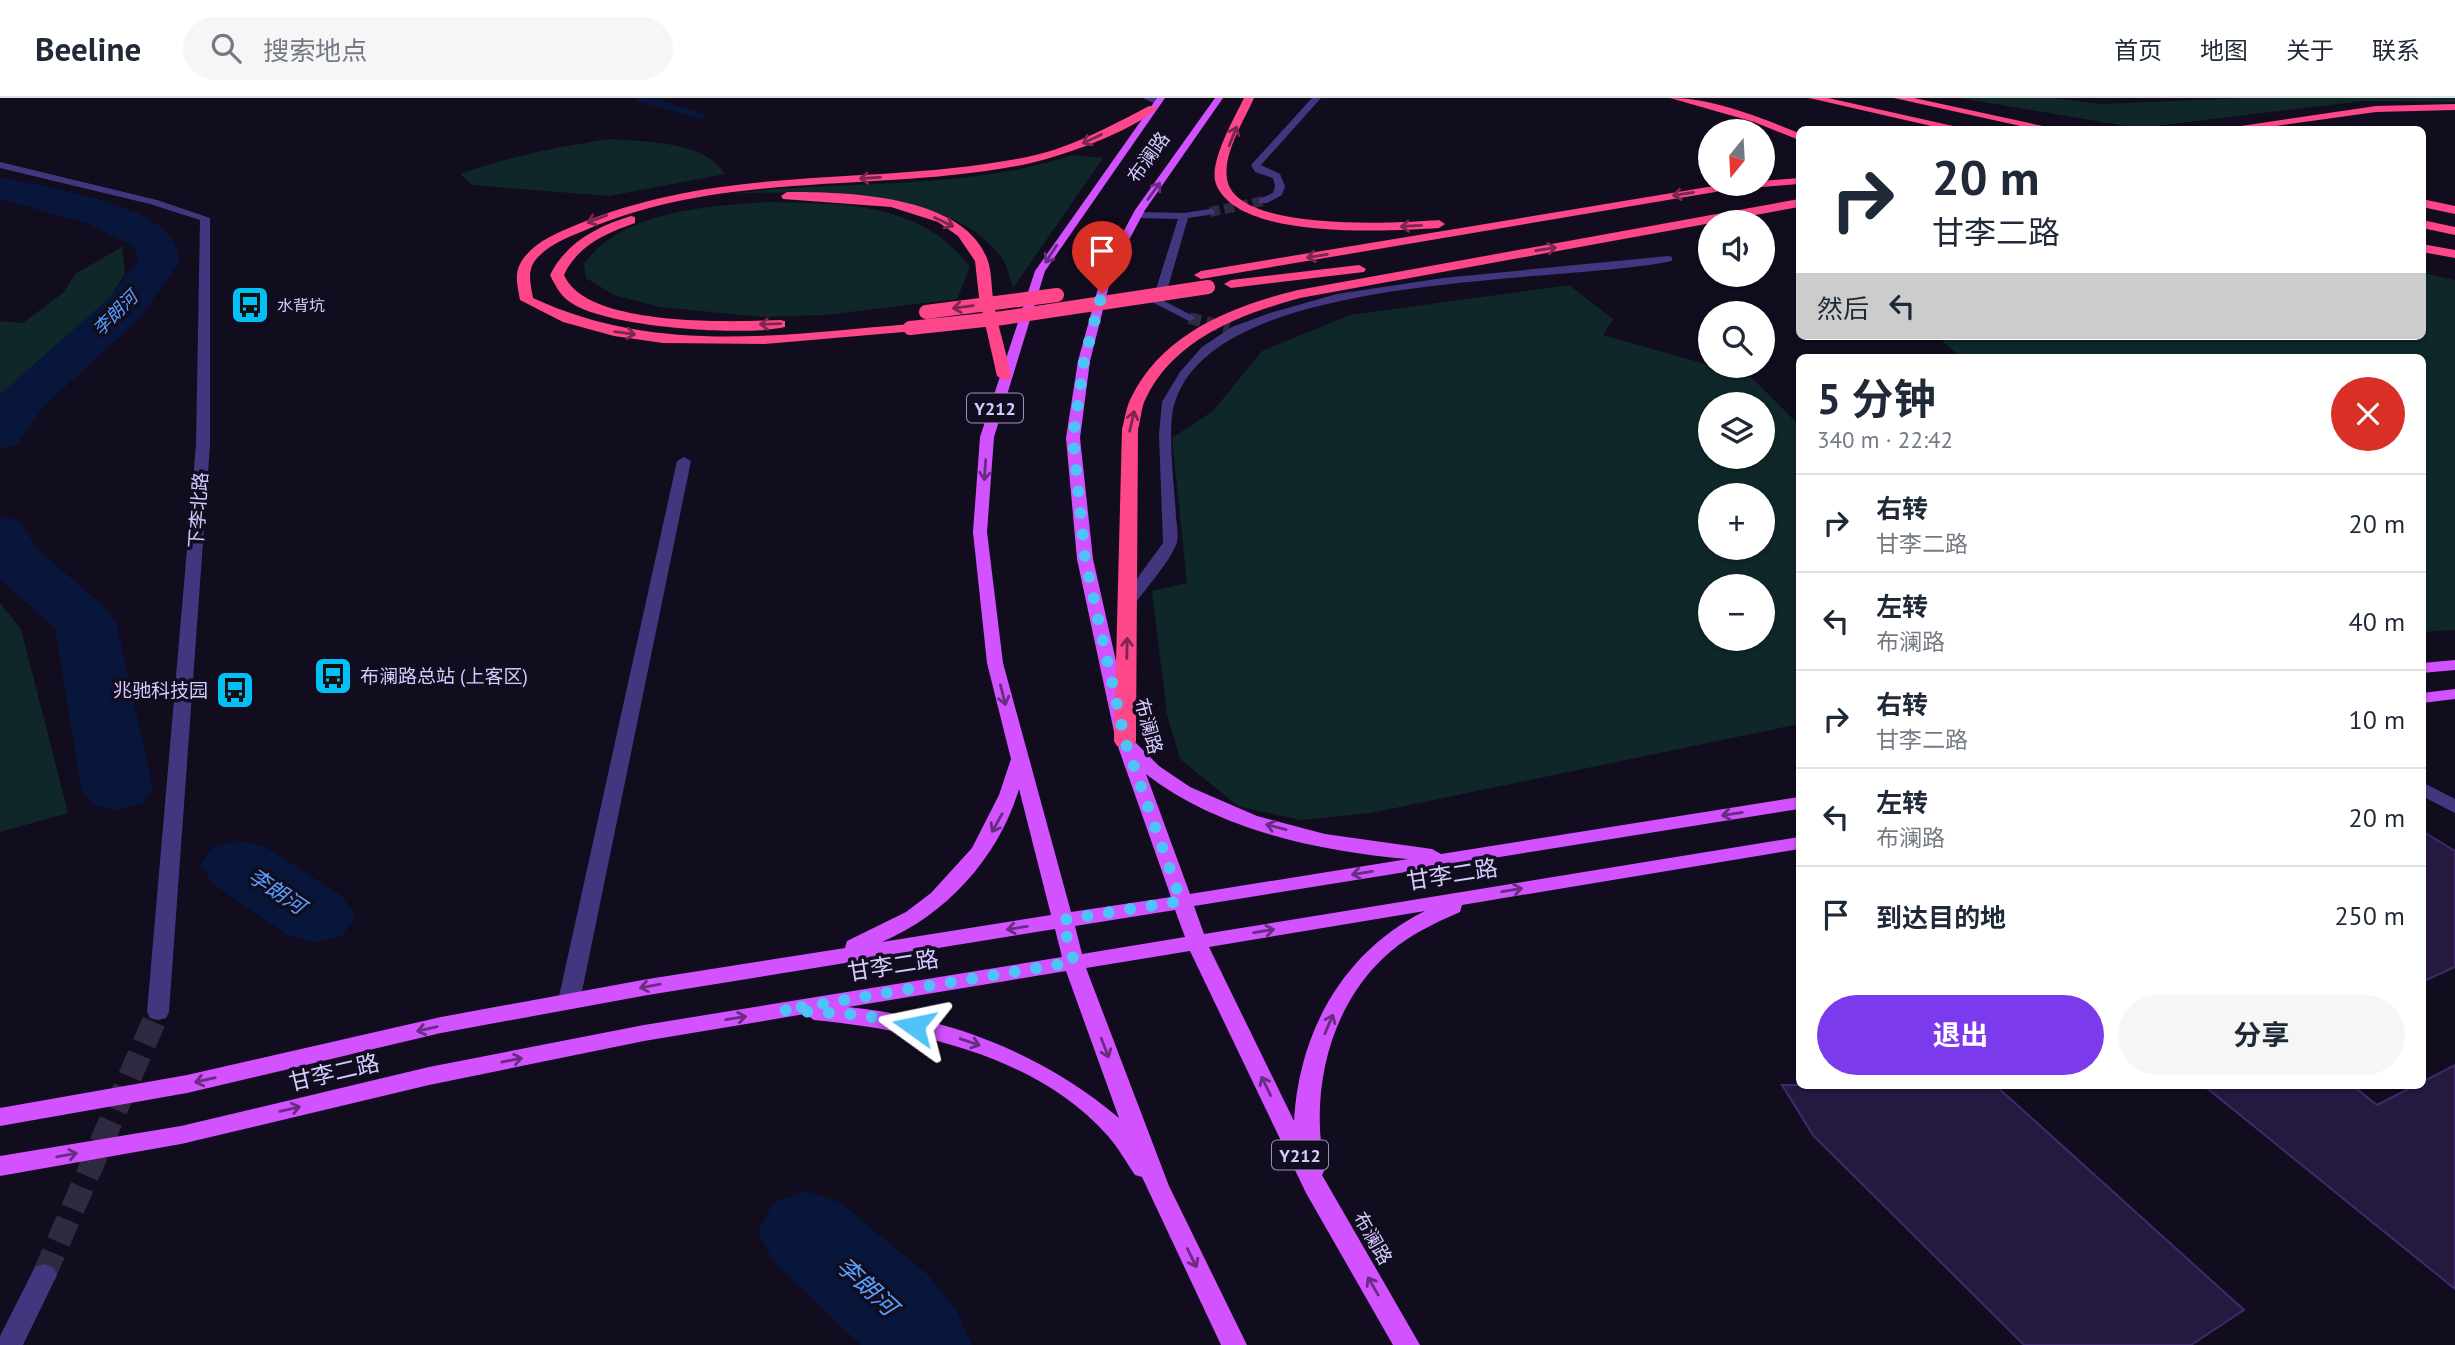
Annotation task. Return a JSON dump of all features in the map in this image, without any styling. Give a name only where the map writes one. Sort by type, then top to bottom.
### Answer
[{"type":"highway","points":[[1248,98],[1223,160],[1222,182],[1229,195],[1268,215],[1323,226],[1389,227],[1601,207]]},
{"type":"highway","points":[[1675,98],[1758,120],[1796,136]]},
{"type":"highway","points":[[1814,98],[1950,126]]},
{"type":"highway","points":[[1899,98],[2036,126]]},
{"type":"highway","points":[[910,320],[732,340],[628,334],[591,329],[554,316],[527,300],[522,279],[529,260],[553,241],[596,219],[648,204],[719,190],[976,170],[1025,161],[1073,148],[1155,102]]},
{"type":"highway","points":[[2249,126],[2376,109],[2455,107]]},
{"type":"highway","points":[[2325,126],[2402,116],[2455,114]]},
{"type":"highway","points":[[1775,175],[1796,169]]},
{"type":"highway","points":[[1775,183],[1796,181]]},
{"type":"highway","points":[[1004,376],[986,295],[986,275],[978,250],[963,231],[898,205],[802,195],[722,200],[664,210],[622,223],[587,240],[562,260],[557,275],[565,292],[586,303],[641,319],[705,324],[813,322],[910,320],[1003,318],[1601,207],[1698,192]]},
{"type":"highway","points":[[2426,196],[2455,200]]},
{"type":"highway","points":[[1125,741],[1130,429],[1139,397],[1160,367],[1188,339],[1245,310],[1285,298],[1796,204]]},
{"type":"highway","points":[[2426,204],[2455,210]]},
{"type":"highway","points":[[2426,225],[2455,231]]},
{"type":"highway","points":[[2426,249],[2455,254]]},
{"type":"highway","points":[[1205,281],[1517,254]]},
{"type":"main road","name":"布澜路","points":[[1219,98],[1138,215],[1108,270],[1084,361],[1073,438],[1085,559],[1125,741],[1196,942],[1315,1186],[1407,1345]]},
{"type":"main road","name":"布澜路","points":[[1155,102],[1040,271],[1004,376],[987,437],[980,532],[995,663],[1074,962],[1157,1186],[1234,1345]]},
{"type":"main road","points":[[2426,668],[2455,665]]},
{"type":"main road","points":[[2426,698],[2455,694]]},
{"type":"main road","points":[[1125,741],[1156,773],[1202,800],[1263,824],[1330,842],[1398,852],[1464,857]]},
{"type":"main road","points":[[815,960],[887,934],[928,909],[959,880],[1009,802],[1019,759]]},
{"type":"main road","name":"甘李二路","points":[[0,1117],[187,1084],[441,1025],[569,1001],[1796,803]]},
{"type":"main road","name":"甘李二路","points":[[0,1166],[181,1135],[429,1076],[644,1033],[1796,843]]},
{"type":"main road","points":[[1315,1186],[1306,1121],[1315,1057],[1339,1000],[1373,956],[1405,931],[1416,923],[1478,896]]},
{"type":"main road","points":[[783,1010],[863,1015],[940,1032],[1006,1054],[1057,1084],[1112,1126],[1157,1186]]},
{"type":"street","points":[[1263,201],[1277,195],[1280,186],[1277,176],[1258,170],[1256,165],[1317,98]]},
{"type":"street","name":"下李北路","points":[[0,165],[153,202],[205,219],[203,445],[158,1012]]},
{"type":"street","points":[[1138,215],[1184,216],[1210,212]]},
{"type":"street","points":[[1184,216],[1158,302],[1189,318]]},
{"type":"street","points":[[1128,602],[1170,543],[1166,434],[1168,402],[1184,375],[1206,350],[1233,329],[1337,298],[1443,281],[1668,259]]},
{"type":"street","points":[[569,1001],[684,461]]},
{"type":"street","points":[[2426,790],[2455,807]]},
{"type":"street","points":[[9,1345],[44,1275]]},
{"type":"green space","points":[[1959,98],[2051,98],[2102,104],[2248,98],[2455,98],[2455,102],[2362,101],[2155,126],[2126,126]]},
{"type":"green space","points":[[611,139],[689,149],[716,163],[725,174],[609,196],[472,185],[460,174],[534,153]]},
{"type":"green space","points":[[1072,155],[1103,158],[1013,288],[1002,258],[979,234],[949,217],[914,205],[836,194],[730,194],[945,180],[1030,167]]},
{"type":"green space","points":[[768,202],[852,206],[904,218],[928,229],[950,245],[970,267],[957,299],[825,315],[762,317],[660,307],[614,295],[586,278],[584,264],[600,246],[643,222],[693,209]]},
{"type":"green space","points":[[122,247],[125,274],[104,306],[0,403],[0,321],[23,323],[64,292],[75,274]]},
{"type":"green space","points":[[2426,274],[2455,280],[2455,630],[2426,632],[2426,354],[1957,354],[1941,340],[2426,340]]},
{"type":"green space","points":[[1569,285],[1613,319],[1603,335],[1698,362],[1698,378],[1752,378],[1766,392],[1698,392],[1698,469],[1775,469],[1775,401],[1796,422],[1796,725],[1371,813],[1300,820],[1238,806],[1180,759],[1167,714],[1152,591],[1187,583],[1172,438],[1213,411],[1262,351],[1350,315]]},
{"type":"green space","points":[[0,603],[21,629],[68,813],[0,832]]},
{"type":"building","points":[[2426,833],[2455,851],[2455,967],[2426,980]]},
{"type":"building","points":[[2455,1065],[2455,1289],[2208,1089],[2357,1089],[2377,1105],[2408,1089],[2426,1089],[2426,1080]]},
{"type":"building","points":[[1782,1085],[1796,1085],[1796,1089],[1999,1089],[2244,1310],[2191,1345],[2024,1345],[1813,1135]]},
{"type":"waterway","points":[[639,98],[701,116]]},
{"type":"waterway","name":"李朗河","points":[[0,188],[100,214],[136,229],[152,242],[159,261],[149,278],[123,309],[19,403],[7,418],[0,433]]},
{"type":"waterway","name":"李朗河","points":[[0,533],[14,560],[85,622],[117,788]]},
{"type":"waterway","name":"李朗河","points":[[239,865],[315,916]]},
{"type":"waterway","name":"李朗河","points":[[807,1232],[892,1306],[920,1345]]},
{"type":"tunnel","points":[[1210,212],[1263,201]]},
{"type":"tunnel","points":[[1189,318],[1229,328]]},
{"type":"tunnel","points":[[44,1275],[158,1012]]},
{"type":"place","name":"水背坑","points":[[250,305]]},
{"type":"place","name":"布澜路总站 (上客区)","points":[[333,676]]},
{"type":"place","name":"兆驰科技园","points":[[235,690]]},
{"type":"route","points":[[914,1026],[863,1015],[783,1010],[1074,962],[1062,920],[1181,901],[1125,741],[1085,559],[1073,438],[1084,361],[1102,293]]}]
